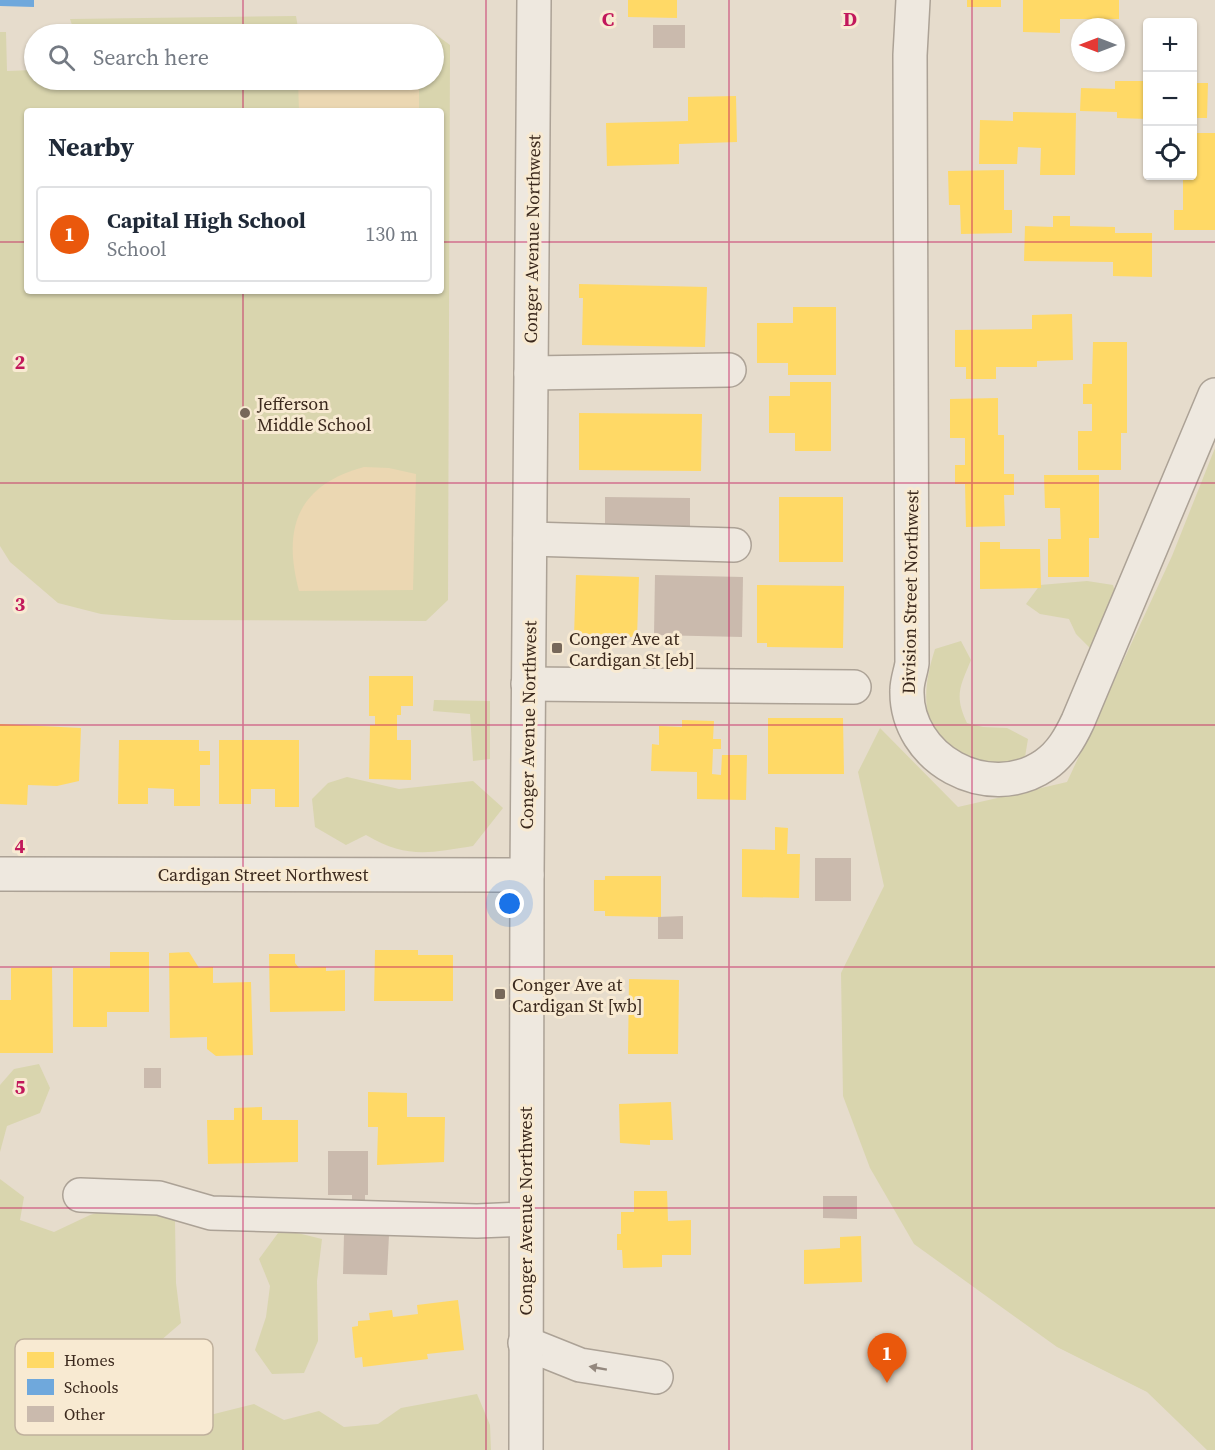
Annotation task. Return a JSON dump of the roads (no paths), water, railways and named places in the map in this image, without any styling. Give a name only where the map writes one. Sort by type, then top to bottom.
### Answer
[{"type":"street","name":"Conger Avenue Northwest","points":[[526,1450],[525,1219],[534,0]]},
{"type":"street","name":"Division Street Northwest","points":[[913,0],[910,55],[912,663],[907,689],[911,717],[922,742],[942,762],[975,777],[993,780],[1020,777],[1045,765],[1066,745],[1215,395]]},
{"type":"street","points":[[531,373],[729,370]]},
{"type":"street","points":[[530,539],[734,545]]},
{"type":"street","points":[[528,684],[854,687]]},
{"type":"street","name":"Cardigan Street Northwest","points":[[0,874],[527,875]]},
{"type":"street","points":[[80,1195],[159,1198],[222,1214],[477,1221],[525,1219]]},
{"type":"street","points":[[525,1343],[580,1365],[656,1377]]},
{"type":"place","name":"Jefferson Middle School","points":[[245,413]]},
{"type":"place","name":"Conger Ave at Cardigan St [eb]","points":[[557,648]]},
{"type":"place","name":"Conger Ave at Cardigan St [wb]","points":[[500,994]]},
{"type":"place","name":"Capital High School","points":[[887,1383]]}]
